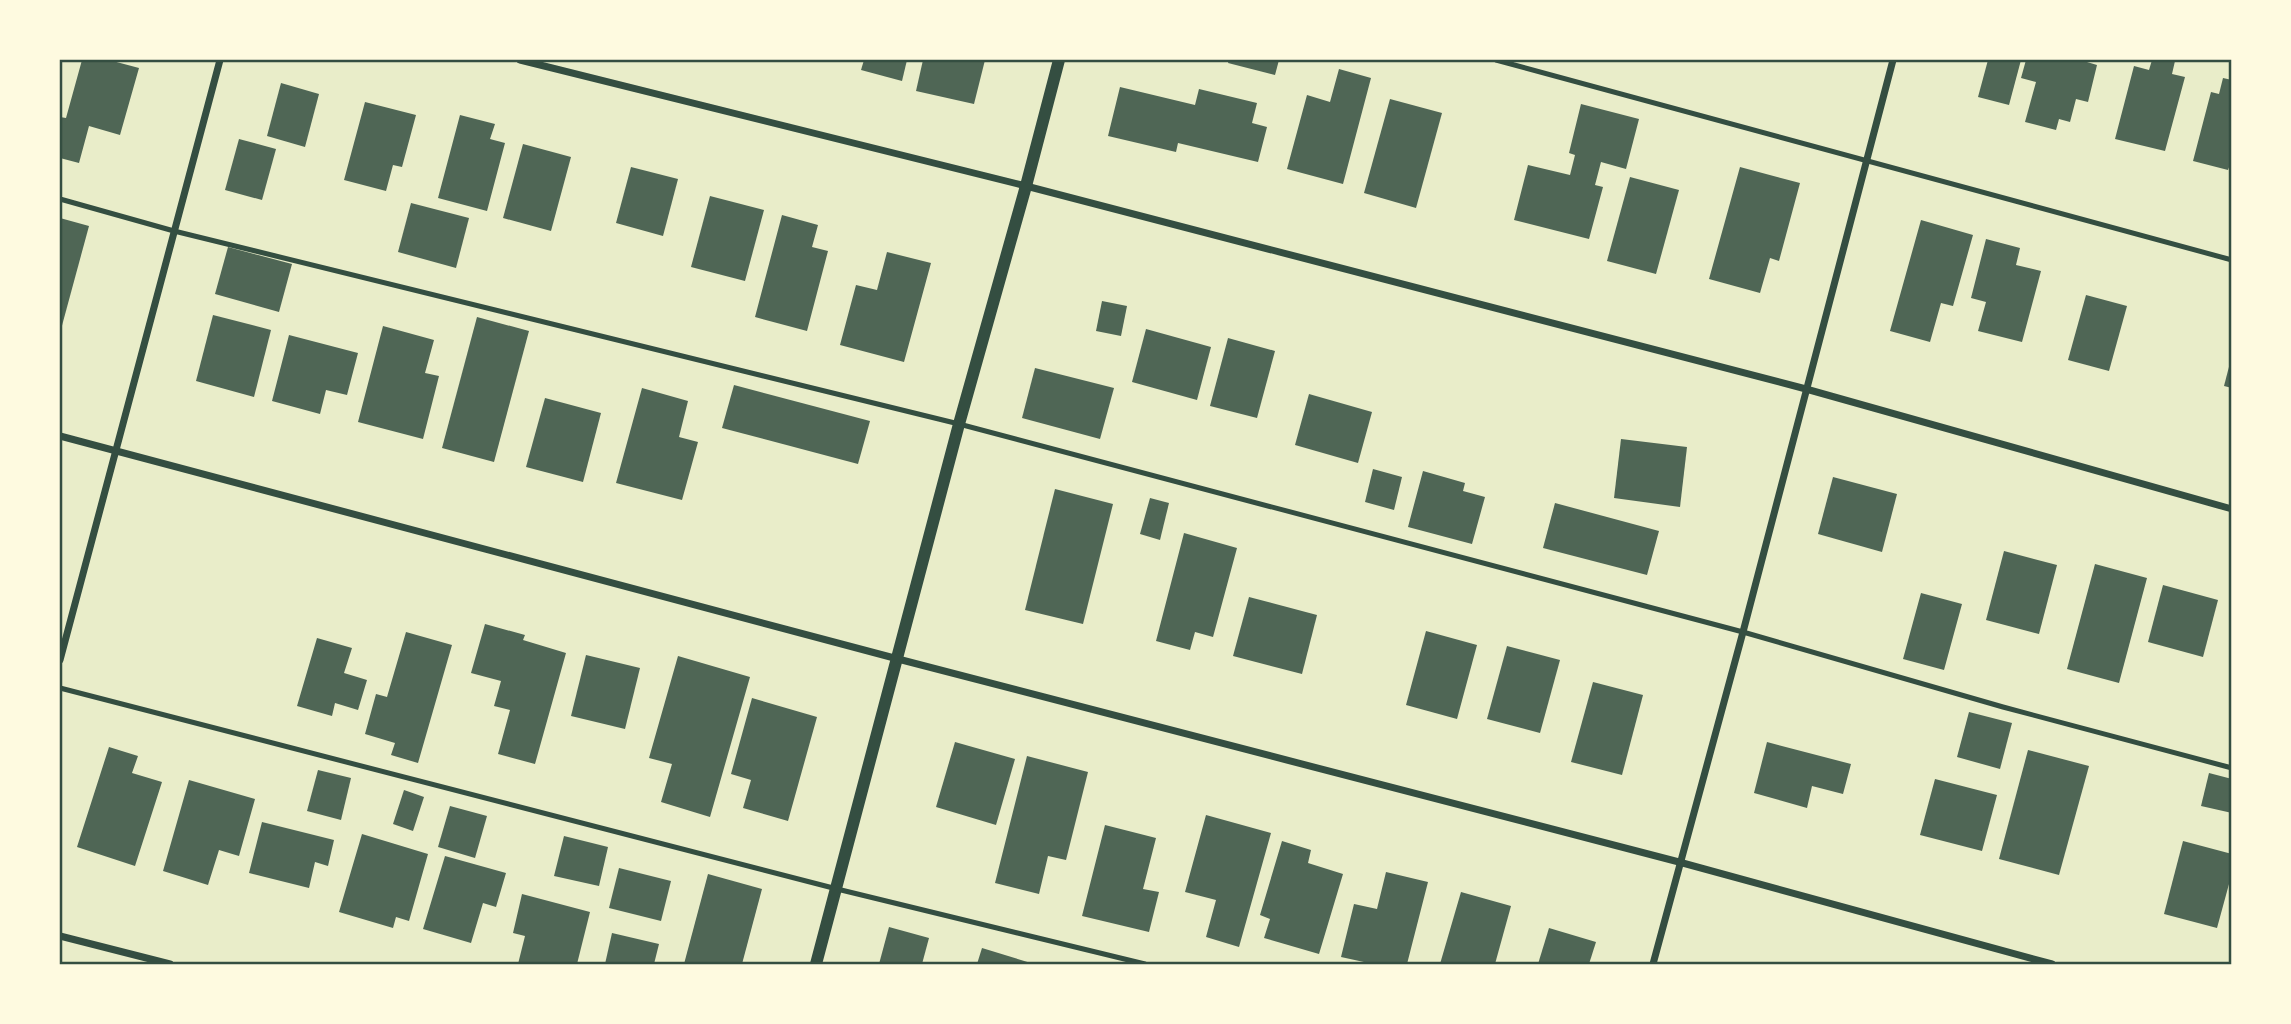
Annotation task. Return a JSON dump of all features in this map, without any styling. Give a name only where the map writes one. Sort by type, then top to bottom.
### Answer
[{"type":"street","points":[[60,660],[220,60]]},
{"type":"street","points":[[520,60],[1026,186],[1806,389],[2231,509]]},
{"type":"street","points":[[816,964],[1059,60]]},
{"type":"street","points":[[1653,964],[1743,632],[1892,60]]},
{"type":"street","points":[[60,436],[898,659],[1679,862],[2052,964]]},
{"type":"street","points":[[60,936],[170,964]]},
{"type":"lane","points":[[1496,60],[2231,260]]},
{"type":"lane","points":[[60,199],[174,231],[959,424],[1743,632],[2003,707],[2231,768]]},
{"type":"lane","points":[[60,688],[837,889],[1145,964]]},
{"type":"building","points":[[82,60],[109,60],[139,68],[120,135],[89,126],[79,163],[60,158],[60,117],[66,118]]},
{"type":"building","points":[[864,60],[907,60],[902,81],[861,70]]},
{"type":"building","points":[[923,60],[985,60],[974,104],[916,91]]},
{"type":"building","points":[[1229,60],[1279,60],[1275,75],[1228,63]]},
{"type":"building","points":[[1988,60],[2021,60],[2009,105],[1978,97]]},
{"type":"building","points":[[2026,60],[2088,60],[2087,62],[2097,65],[2088,102],[2076,99],[2070,122],[2059,119],[2056,130],[2025,122],[2036,82],[2021,78]]},
{"type":"building","points":[[2152,60],[2175,61],[2172,74],[2185,77],[2165,151],[2115,139],[2134,66],[2149,70]]},
{"type":"building","points":[[1339,69],[1371,78],[1343,184],[1287,169],[1307,95],[1330,102]]},
{"type":"building","points":[[2223,78],[2232,80],[2232,159],[2228,170],[2193,161],[2211,92],[2219,94]]},
{"type":"building","points":[[281,83],[319,94],[305,147],[267,136]]},
{"type":"building","points":[[1120,87],[1195,105],[1199,89],[1257,103],[1252,123],[1267,127],[1258,162],[1178,143],[1176,152],[1108,136]]},
{"type":"building","points":[[1390,99],[1442,113],[1416,208],[1364,193]]},
{"type":"building","points":[[365,102],[416,115],[402,167],[393,165],[386,191],[344,180]]},
{"type":"building","points":[[1581,104],[1639,119],[1626,169],[1601,162],[1595,185],[1603,187],[1589,239],[1514,220],[1528,165],[1570,175],[1575,155],[1569,153]]},
{"type":"building","points":[[460,115],[495,124],[490,139],[505,143],[487,211],[438,198]]},
{"type":"building","points":[[239,139],[276,149],[262,200],[225,190]]},
{"type":"building","points":[[523,144],[571,157],[551,231],[503,218]]},
{"type":"building","points":[[631,167],[678,179],[663,236],[616,223]]},
{"type":"building","points":[[1740,167],[1800,183],[1779,261],[1770,258],[1760,293],[1709,279]]},
{"type":"building","points":[[1630,177],[1679,190],[1656,274],[1607,261]]},
{"type":"building","points":[[710,196],[764,210],[745,281],[691,267]]},
{"type":"building","points":[[411,203],[469,218],[456,268],[398,252]]},
{"type":"building","points":[[782,215],[818,225],[812,247],[828,251],[807,331],[755,317]]},
{"type":"building","points":[[60,218],[89,226],[60,333]]},
{"type":"building","points":[[1921,220],[1973,235],[1953,306],[1941,303],[1930,342],[1890,331]]},
{"type":"building","points":[[1986,239],[2020,248],[2016,265],[2041,271],[2022,342],[1978,331],[1986,302],[1971,298]]},
{"type":"building","points":[[228,247],[292,264],[279,312],[215,294]]},
{"type":"building","points":[[887,252],[931,263],[904,362],[840,345],[856,285],[877,290]]},
{"type":"building","points":[[2086,295],[2127,306],[2109,371],[2068,360]]},
{"type":"building","points":[[1102,301],[1127,306],[1121,336],[1096,331]]},
{"type":"building","points":[[213,315],[271,330],[254,397],[196,381]]},
{"type":"building","points":[[477,317],[529,331],[494,462],[442,448]]},
{"type":"building","points":[[383,326],[434,340],[425,373],[439,376],[423,439],[358,422]]},
{"type":"building","points":[[1146,329],[1211,347],[1197,400],[1132,382]]},
{"type":"building","points":[[289,335],[358,353],[347,395],[326,390],[320,414],[272,401]]},
{"type":"building","points":[[1228,338],[1275,351],[1257,418],[1210,406]]},
{"type":"building","points":[[2232,360],[2232,388],[2224,386]]},
{"type":"building","points":[[1035,368],[1114,388],[1100,439],[1022,418]]},
{"type":"building","points":[[734,385],[870,421],[858,464],[722,428]]},
{"type":"building","points":[[642,388],[688,401],[679,437],[698,442],[682,500],[616,483]]},
{"type":"building","points":[[1309,394],[1372,412],[1358,463],[1295,445]]},
{"type":"building","points":[[545,398],[601,413],[583,482],[526,467]]},
{"type":"building","points":[[1621,439],[1687,447],[1680,507],[1614,498]]},
{"type":"building","points":[[1373,469],[1402,477],[1394,510],[1365,502]]},
{"type":"building","points":[[1423,471],[1465,483],[1463,491],[1485,497],[1472,544],[1408,527]]},
{"type":"building","points":[[1833,477],[1897,494],[1882,552],[1818,534]]},
{"type":"building","points":[[1055,489],[1113,504],[1083,624],[1025,610]]},
{"type":"building","points":[[1150,498],[1169,503],[1160,540],[1140,534]]},
{"type":"building","points":[[1555,503],[1659,531],[1647,575],[1543,548]]},
{"type":"building","points":[[1184,533],[1237,548],[1213,637],[1195,632],[1190,650],[1156,641]]},
{"type":"building","points":[[2004,551],[2057,565],[2039,634],[1986,620]]},
{"type":"building","points":[[2095,564],[2147,578],[2119,683],[2067,669]]},
{"type":"building","points":[[2163,585],[2218,600],[2203,657],[2148,642]]},
{"type":"building","points":[[1921,593],[1962,604],[1944,670],[1903,659]]},
{"type":"building","points":[[1249,597],[1317,615],[1302,674],[1233,656]]},
{"type":"building","points":[[485,624],[525,635],[523,640],[566,653],[535,764],[498,754],[510,710],[494,706],[501,681],[471,673]]},
{"type":"building","points":[[1426,631],[1477,645],[1457,719],[1406,705]]},
{"type":"building","points":[[406,632],[452,645],[418,763],[391,755],[395,743],[365,734],[376,694],[387,697]]},
{"type":"building","points":[[317,638],[352,648],[344,673],[367,680],[358,710],[335,703],[332,716],[297,706]]},
{"type":"building","points":[[1507,646],[1560,660],[1540,733],[1487,719]]},
{"type":"building","points":[[586,655],[640,668],[625,729],[571,716]]},
{"type":"building","points":[[678,656],[750,677],[710,817],[661,802],[672,764],[649,758]]},
{"type":"building","points":[[1593,682],[1643,695],[1622,775],[1571,762]]},
{"type":"building","points":[[752,698],[817,717],[788,821],[743,808],[751,780],[731,774]]},
{"type":"building","points":[[1969,712],[2012,723],[2000,769],[1957,757]]},
{"type":"building","points":[[955,742],[1015,759],[996,825],[936,807]]},
{"type":"building","points":[[1767,742],[1851,764],[1843,794],[1812,786],[1807,808],[1754,793]]},
{"type":"building","points":[[109,747],[138,756],[132,773],[162,782],[135,866],[77,847]]},
{"type":"building","points":[[2028,750],[2089,766],[2059,875],[1999,859]]},
{"type":"building","points":[[1027,756],[1088,772],[1066,860],[1048,856],[1039,894],[995,883]]},
{"type":"building","points":[[318,770],[351,778],[341,820],[307,811]]},
{"type":"building","points":[[2209,773],[2232,779],[2232,813],[2201,806]]},
{"type":"building","points":[[1935,779],[1997,795],[1982,851],[1920,835]]},
{"type":"building","points":[[189,780],[255,799],[239,856],[219,850],[208,885],[163,871]]},
{"type":"building","points":[[404,790],[424,797],[413,831],[393,824]]},
{"type":"building","points":[[450,806],[487,816],[475,858],[438,847]]},
{"type":"building","points":[[1206,815],[1271,833],[1239,947],[1206,937],[1216,900],[1185,892]]},
{"type":"building","points":[[262,822],[334,840],[328,866],[315,862],[309,888],[249,873]]},
{"type":"building","points":[[1105,825],[1156,838],[1143,889],[1159,892],[1149,932],[1082,916]]},
{"type":"building","points":[[362,834],[428,854],[409,921],[396,917],[393,928],[339,912]]},
{"type":"building","points":[[564,836],[608,847],[599,886],[554,876]]},
{"type":"building","points":[[1282,841],[1311,850],[1308,863],[1343,874],[1319,954],[1264,938],[1270,919],[1260,915]]},
{"type":"building","points":[[2183,841],[2232,854],[2232,873],[2217,928],[2164,914]]},
{"type":"building","points":[[445,856],[506,873],[496,907],[483,903],[471,943],[423,929]]},
{"type":"building","points":[[619,868],[671,881],[661,921],[609,908]]},
{"type":"building","points":[[1386,872],[1428,882],[1407,964],[1373,964],[1341,957],[1354,904],[1377,909]]},
{"type":"building","points":[[708,874],[762,889],[742,964],[684,964]]},
{"type":"building","points":[[1461,892],[1511,906],[1495,964],[1440,964]]},
{"type":"building","points":[[522,894],[590,912],[577,964],[518,964],[525,936],[513,933]]},
{"type":"building","points":[[889,927],[929,938],[922,964],[879,964]]},
{"type":"building","points":[[1549,928],[1596,942],[1589,964],[1538,964]]},
{"type":"building","points":[[612,933],[659,944],[654,964],[605,964]]},
{"type":"building","points":[[982,948],[1034,964],[977,964]]}]
